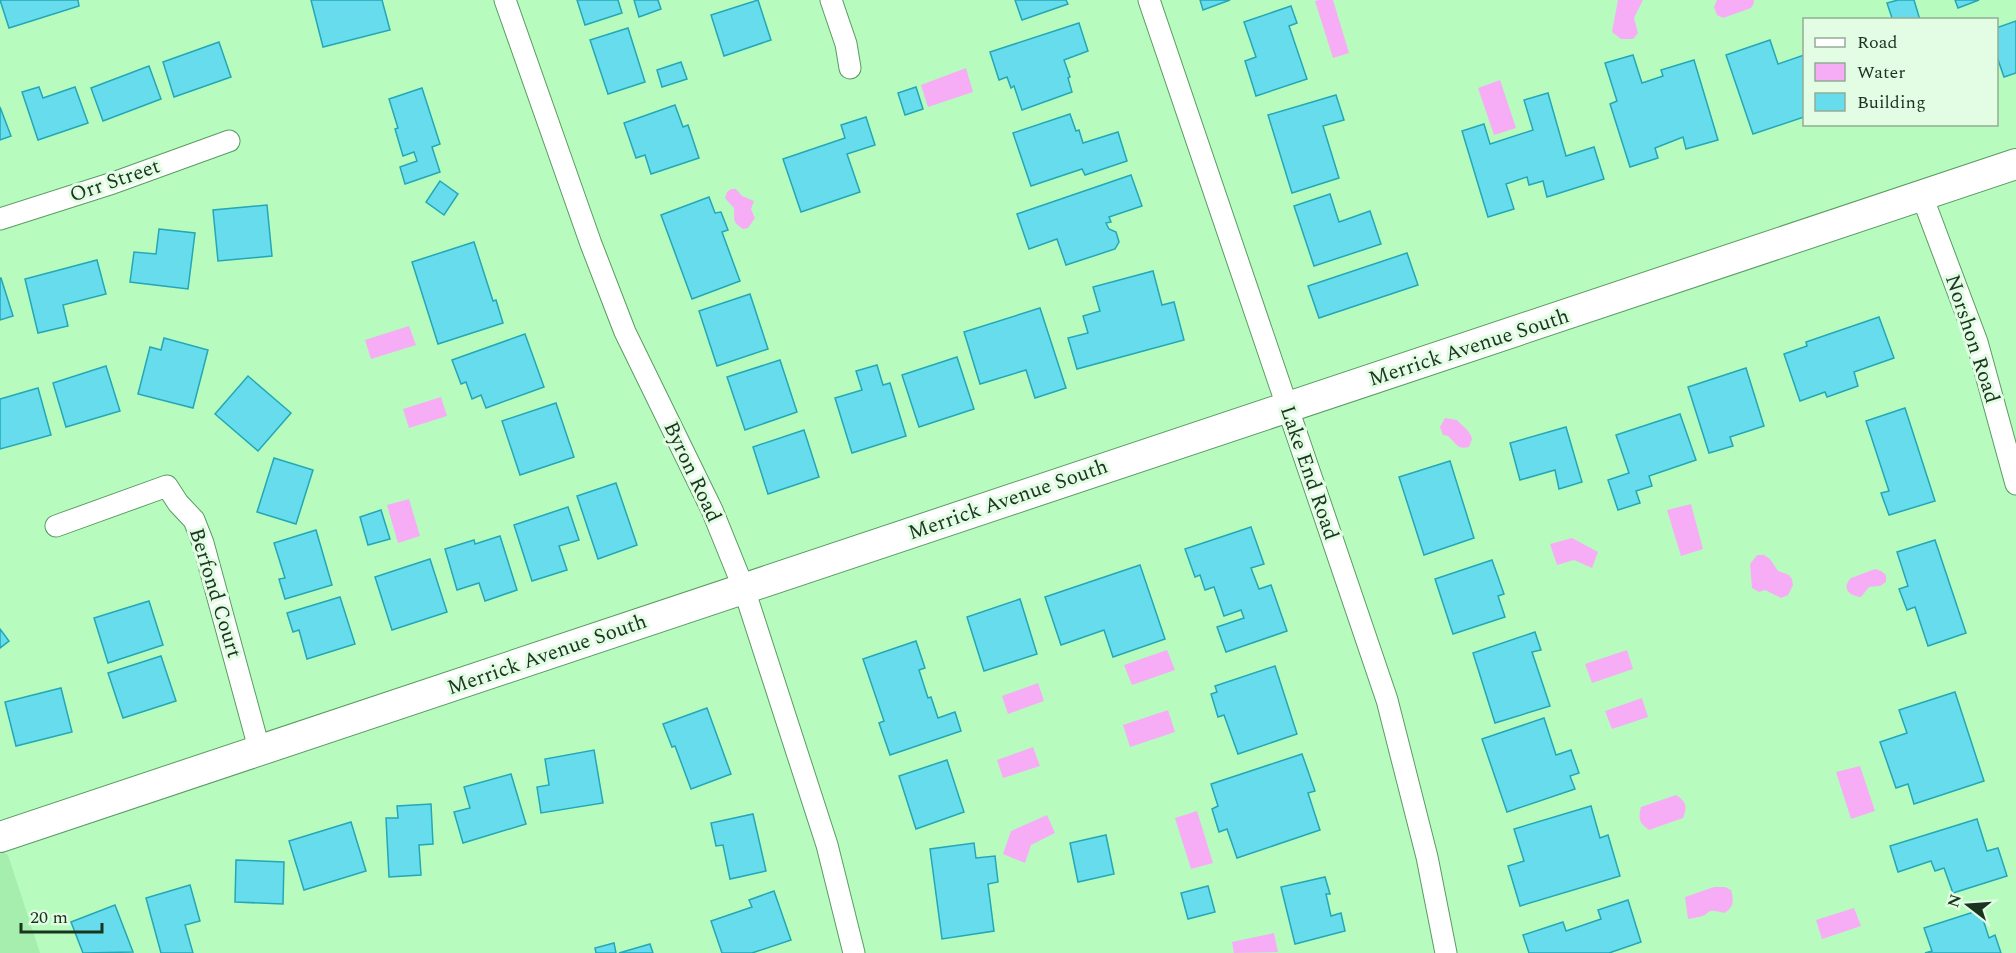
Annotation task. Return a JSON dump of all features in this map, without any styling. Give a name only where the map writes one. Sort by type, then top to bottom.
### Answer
[{"type":"street","name":"Byron Road","points":[[505,0],[591,244],[625,332],[712,510],[744,589],[826,845],[854,953]]},
{"type":"street","points":[[831,0],[846,44],[850,68]]},
{"type":"street","name":"Lake End Road","points":[[1149,0],[1387,700],[1427,856],[1446,953]]},
{"type":"street","name":"Orr Street","points":[[0,219],[113,183],[229,141]]},
{"type":"street","name":"Merrick Avenue South","points":[[0,837],[2016,164]]},
{"type":"street","name":"Norshon Road","points":[[1922,196],[1977,342],[2016,484]]},
{"type":"street","name":"Berfond Court","points":[[56,526],[167,486],[178,503],[194,520],[203,543],[260,752]]},
{"type":"shaded area","points":[[0,850],[8,855],[40,953],[0,953]]},
{"type":"water","points":[[1333,0],[1349,53],[1333,58],[1315,1]]},
{"type":"water","points":[[1618,0],[1643,0],[1634,18],[1638,33],[1633,39],[1621,39],[1612,32]]},
{"type":"water","points":[[1717,0],[1754,0],[1754,3],[1751,8],[1723,18],[1717,15],[1714,7]]},
{"type":"water","points":[[966,68],[973,92],[928,107],[921,85]]},
{"type":"water","points":[[1500,80],[1516,128],[1494,135],[1478,88]]},
{"type":"water","points":[[731,189],[736,189],[742,196],[754,201],[751,209],[755,218],[748,228],[743,229],[735,222],[734,208],[725,198]]},
{"type":"water","points":[[409,326],[416,345],[371,359],[365,340]]},
{"type":"water","points":[[441,397],[447,416],[409,428],[403,409]]},
{"type":"water","points":[[1445,418],[1457,420],[1468,431],[1472,439],[1469,447],[1459,447],[1448,436],[1443,435],[1440,427]]},
{"type":"water","points":[[409,499],[420,536],[398,543],[387,505]]},
{"type":"water","points":[[1691,504],[1703,549],[1681,556],[1667,510]]},
{"type":"water","points":[[1572,538],[1598,552],[1592,568],[1574,560],[1557,565],[1550,544]]},
{"type":"water","points":[[1757,555],[1764,555],[1770,559],[1778,571],[1789,575],[1793,585],[1788,595],[1781,598],[1765,590],[1759,592],[1752,588],[1750,564]]},
{"type":"water","points":[[1875,569],[1886,575],[1886,582],[1880,586],[1869,587],[1861,597],[1848,591],[1847,585],[1851,578]]},
{"type":"water","points":[[1167,650],[1175,670],[1132,685],[1124,665]]},
{"type":"water","points":[[1627,650],[1633,669],[1592,683],[1585,664]]},
{"type":"water","points":[[1038,683],[1044,701],[1008,714],[1002,696]]},
{"type":"water","points":[[1642,698],[1648,717],[1612,729],[1605,711]]},
{"type":"water","points":[[1168,710],[1175,732],[1130,747],[1123,725]]},
{"type":"water","points":[[1033,747],[1040,766],[1003,778],[997,760]]},
{"type":"water","points":[[1860,766],[1875,811],[1851,819],[1836,772]]},
{"type":"water","points":[[1676,795],[1685,805],[1683,818],[1649,830],[1643,825],[1640,820],[1641,807]]},
{"type":"water","points":[[1197,811],[1213,863],[1191,869],[1175,818]]},
{"type":"water","points":[[1047,815],[1055,833],[1031,845],[1025,863],[1003,854],[1011,831]]},
{"type":"water","points":[[1714,887],[1725,887],[1731,890],[1733,900],[1730,909],[1724,913],[1711,911],[1703,916],[1688,919],[1685,897]]},
{"type":"water","points":[[1854,908],[1861,926],[1822,939],[1816,920]]},
{"type":"water","points":[[1274,933],[1278,952],[1234,953],[1232,942]]},
{"type":"building","points":[[0,0],[78,0],[79,6],[9,28]]},
{"type":"building","points":[[311,0],[382,0],[390,30],[323,47]]},
{"type":"building","points":[[577,0],[618,0],[622,13],[585,25]]},
{"type":"building","points":[[634,0],[658,0],[661,9],[639,17]]},
{"type":"building","points":[[758,0],[771,40],[724,56],[711,15]]},
{"type":"building","points":[[1015,0],[1066,0],[1068,4],[1022,20]]},
{"type":"building","points":[[1200,0],[1230,0],[1203,10]]},
{"type":"building","points":[[1914,0],[1919,18],[1892,18],[1887,3]]},
{"type":"building","points":[[1955,0],[1979,0],[1958,8]]},
{"type":"building","points":[[1291,6],[1297,23],[1289,26],[1307,79],[1256,96],[1245,61],[1256,57],[1244,22]]},
{"type":"building","points":[[2016,21],[2016,73],[2004,77],[1998,60],[1998,27]]},
{"type":"building","points":[[1079,23],[1088,51],[1064,60],[1072,92],[1022,110],[1014,86],[1011,88],[1007,77],[999,80],[990,52]]},
{"type":"building","points":[[628,28],[645,82],[608,94],[590,40]]},
{"type":"building","points":[[1770,40],[1778,64],[1803,55],[1803,117],[1753,134],[1726,55]]},
{"type":"building","points":[[219,42],[231,77],[174,97],[163,62]]},
{"type":"building","points":[[1633,55],[1642,83],[1663,76],[1661,70],[1694,60],[1718,140],[1686,149],[1683,137],[1655,148],[1658,158],[1630,167],[1610,104],[1617,101],[1605,63]]},
{"type":"building","points":[[681,62],[687,79],[662,87],[657,70]]},
{"type":"building","points":[[149,66],[161,99],[103,121],[91,88]]},
{"type":"building","points":[[39,87],[43,98],[75,87],[88,123],[38,140],[22,92]]},
{"type":"building","points":[[916,87],[923,109],[905,115],[898,93]]},
{"type":"building","points":[[422,88],[440,144],[432,147],[440,172],[405,184],[400,167],[417,161],[414,152],[403,156],[395,129],[398,128],[389,99]]},
{"type":"building","points":[[1548,93],[1566,156],[1594,147],[1604,179],[1547,197],[1543,181],[1529,185],[1527,177],[1506,184],[1514,209],[1488,217],[1462,131],[1484,124],[1490,144],[1533,130],[1524,100]]},
{"type":"building","points":[[1336,95],[1344,120],[1323,126],[1339,178],[1292,193],[1268,115]]},
{"type":"building","points":[[675,105],[683,127],[688,125],[699,158],[651,174],[645,155],[636,158],[624,123]]},
{"type":"building","points":[[0,107],[11,136],[0,140]]},
{"type":"building","points":[[1070,114],[1083,143],[1118,132],[1127,161],[1085,175],[1082,169],[1031,186],[1013,133]]},
{"type":"building","points":[[866,117],[875,145],[847,154],[860,192],[801,212],[783,159],[845,138],[841,125]]},
{"type":"building","points":[[1131,175],[1142,206],[1109,217],[1111,222],[1106,223],[1109,229],[1116,232],[1119,242],[1115,249],[1066,265],[1057,239],[1029,249],[1017,214]]},
{"type":"building","points":[[440,181],[458,194],[444,215],[426,202]]},
{"type":"building","points":[[1330,194],[1339,222],[1370,211],[1381,244],[1314,266],[1294,206]]},
{"type":"building","points":[[709,197],[715,213],[721,212],[728,230],[722,232],[740,281],[692,299],[661,215]]},
{"type":"building","points":[[267,205],[272,256],[218,261],[213,210]]},
{"type":"building","points":[[159,229],[195,233],[188,289],[130,282],[134,252],[156,254]]},
{"type":"building","points":[[474,242],[493,301],[496,300],[503,323],[438,344],[412,262]]},
{"type":"building","points":[[1407,253],[1418,285],[1319,318],[1308,286]]},
{"type":"building","points":[[97,260],[106,294],[63,305],[68,326],[38,333],[25,279]]},
{"type":"building","points":[[1153,271],[1162,305],[1174,302],[1184,340],[1077,369],[1068,338],[1088,333],[1083,316],[1100,311],[1093,287]]},
{"type":"building","points":[[0,278],[13,316],[0,320]]},
{"type":"building","points":[[750,294],[768,349],[717,366],[699,311]]},
{"type":"building","points":[[1040,308],[1066,388],[1035,398],[1026,370],[980,384],[964,332]]},
{"type":"building","points":[[1879,317],[1894,358],[1854,372],[1858,386],[1827,397],[1825,392],[1800,401],[1784,354],[1807,346],[1806,342]]},
{"type":"building","points":[[525,334],[544,387],[486,408],[481,395],[472,399],[466,382],[461,384],[452,360]]},
{"type":"building","points":[[164,338],[208,350],[193,408],[138,394],[150,347],[161,350]]},
{"type":"building","points":[[957,357],[974,409],[919,427],[902,375]]},
{"type":"building","points":[[780,360],[797,412],[745,430],[727,377]]},
{"type":"building","points":[[877,365],[883,385],[890,383],[906,436],[852,453],[835,398],[862,390],[856,371]]},
{"type":"building","points":[[106,366],[120,411],[66,427],[53,383]]},
{"type":"building","points":[[1746,368],[1764,426],[1730,437],[1733,446],[1709,453],[1688,387]]},
{"type":"building","points":[[248,376],[291,413],[258,451],[215,414]]},
{"type":"building","points":[[38,388],[51,435],[0,449],[0,399]]},
{"type":"building","points":[[556,403],[574,457],[520,475],[502,421]]},
{"type":"building","points":[[1905,408],[1935,501],[1889,515],[1881,493],[1889,491],[1866,421]]},
{"type":"building","points":[[1680,414],[1696,460],[1649,476],[1652,486],[1636,491],[1640,503],[1618,510],[1608,480],[1629,473],[1616,435]]},
{"type":"building","points":[[1566,427],[1582,482],[1559,489],[1555,470],[1520,480],[1510,443]]},
{"type":"building","points":[[804,430],[819,477],[768,494],[753,447]]},
{"type":"building","points":[[274,458],[313,470],[296,524],[257,512]]},
{"type":"building","points":[[1450,461],[1474,538],[1424,555],[1399,477]]},
{"type":"building","points":[[616,483],[637,545],[598,559],[577,496]]},
{"type":"building","points":[[568,507],[579,540],[559,546],[567,570],[532,581],[514,525]]},
{"type":"building","points":[[381,510],[390,539],[368,545],[360,517]]},
{"type":"building","points":[[1251,527],[1264,564],[1251,568],[1259,589],[1271,585],[1287,631],[1226,652],[1217,627],[1244,618],[1241,610],[1224,616],[1214,587],[1205,590],[1200,575],[1195,577],[1185,549]]},
{"type":"building","points":[[316,530],[332,585],[285,599],[279,579],[285,578],[274,543]]},
{"type":"building","points":[[500,536],[517,590],[485,601],[479,583],[457,590],[445,549],[474,540],[475,544]]},
{"type":"building","points":[[1935,540],[1966,633],[1928,646],[1915,607],[1907,610],[1899,589],[1908,586],[1897,552]]},
{"type":"building","points":[[430,559],[447,612],[392,630],[375,577]]},
{"type":"building","points":[[1492,560],[1504,594],[1498,596],[1505,617],[1453,634],[1435,579]]},
{"type":"building","points":[[1140,565],[1165,639],[1113,657],[1104,630],[1061,645],[1045,597]]},
{"type":"building","points":[[340,597],[355,644],[307,659],[299,630],[293,632],[287,613]]},
{"type":"building","points":[[1020,599],[1037,654],[984,671],[967,617]]},
{"type":"building","points":[[149,601],[163,645],[108,663],[94,618]]},
{"type":"building","points":[[0,629],[9,641],[0,648]]},
{"type":"building","points":[[1535,632],[1541,650],[1532,652],[1550,706],[1495,723],[1473,653]]},
{"type":"building","points":[[916,641],[925,668],[919,670],[928,698],[931,697],[938,718],[955,712],[961,731],[890,755],[879,723],[884,721],[863,659]]},
{"type":"building","points":[[161,656],[176,701],[123,718],[108,673]]},
{"type":"building","points":[[1275,666],[1297,734],[1238,754],[1224,715],[1218,717],[1211,694],[1217,692],[1215,686]]},
{"type":"building","points":[[61,688],[72,732],[16,746],[5,702]]},
{"type":"building","points":[[1955,692],[1984,781],[1914,804],[1908,784],[1896,788],[1880,742],[1907,733],[1899,710]]},
{"type":"building","points":[[707,708],[731,774],[691,789],[675,746],[672,747],[663,724]]},
{"type":"building","points":[[1544,718],[1556,755],[1571,750],[1579,773],[1570,776],[1575,789],[1507,812],[1482,739]]},
{"type":"building","points":[[594,750],[603,803],[541,813],[537,787],[549,785],[545,759]]},
{"type":"building","points":[[1302,754],[1315,791],[1308,793],[1320,830],[1237,858],[1227,829],[1219,832],[1212,809],[1218,806],[1211,784]]},
{"type":"building","points":[[947,760],[964,812],[916,829],[899,776]]},
{"type":"building","points":[[511,774],[526,824],[463,843],[454,812],[470,808],[464,787]]},
{"type":"building","points":[[431,804],[433,844],[419,845],[421,875],[389,877],[386,818],[398,818],[397,806]]},
{"type":"building","points":[[1591,806],[1600,838],[1608,835],[1620,876],[1520,906],[1508,866],[1524,861],[1514,829]]},
{"type":"building","points":[[753,814],[766,871],[730,879],[723,845],[716,846],[711,823]]},
{"type":"building","points":[[1977,819],[1987,851],[1998,848],[2007,876],[1953,893],[1944,868],[1935,871],[1931,861],[1898,872],[1890,846]]},
{"type":"building","points":[[351,822],[366,871],[304,890],[289,841]]},
{"type":"building","points":[[1106,835],[1114,874],[1078,882],[1070,843]]},
{"type":"building","points":[[974,843],[976,858],[995,856],[998,882],[988,884],[994,931],[942,939],[930,849]]},
{"type":"building","points":[[236,860],[284,862],[283,904],[235,902]]},
{"type":"building","points":[[1325,877],[1330,894],[1326,894],[1331,916],[1341,913],[1345,931],[1295,944],[1281,887]]},
{"type":"building","points":[[190,885],[200,921],[185,925],[193,953],[161,953],[146,898]]},
{"type":"building","points":[[1208,886],[1215,912],[1188,919],[1181,893]]},
{"type":"building","points":[[774,891],[791,940],[752,953],[722,953],[711,921],[752,907],[749,900]]},
{"type":"building","points":[[1628,900],[1641,942],[1609,953],[1529,953],[1523,935],[1563,922],[1566,931],[1601,919],[1598,910]]},
{"type":"building","points":[[115,905],[133,952],[83,953],[71,922]]},
{"type":"building","points":[[1980,910],[1989,938],[1995,935],[2001,953],[1925,953],[1932,951],[1924,928]]},
{"type":"building","points":[[614,943],[616,953],[596,953],[595,948]]},
{"type":"building","points":[[650,944],[653,953],[619,953]]}]
